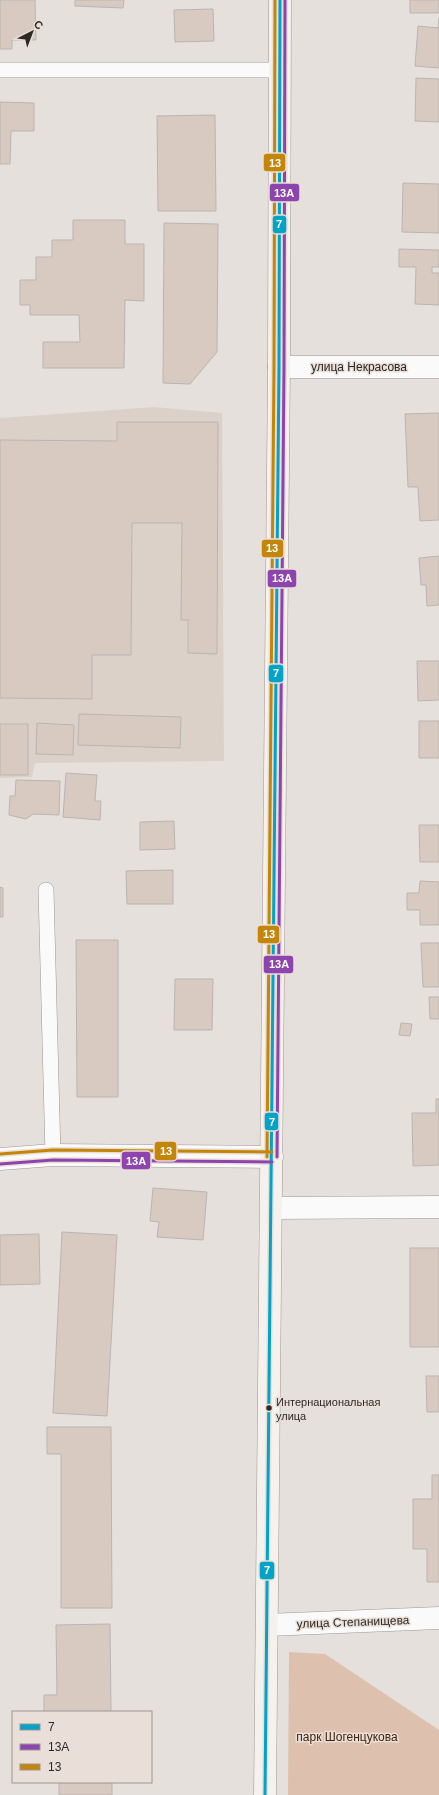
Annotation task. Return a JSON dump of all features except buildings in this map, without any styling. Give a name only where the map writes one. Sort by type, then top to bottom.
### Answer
[{"type":"street","points":[[265,1795],[272,1208],[279,367],[280,0]]},
{"type":"street","name":"улица Некрасова","points":[[279,367],[439,367]]},
{"type":"street","points":[[0,1158],[53,1155],[272,1156]]},
{"type":"street","points":[[272,1208],[439,1207]]},
{"type":"street","name":"улица Степанищева","points":[[267,1625],[439,1618]]},
{"type":"lane","points":[[0,70],[280,70]]},
{"type":"lane","points":[[46,890],[53,1155]]},
{"type":"shaded area","points":[[154,407],[222,413],[224,761],[35,763],[32,777],[0,778],[0,418]]},
{"type":"green space","name":"парк Шогенцукова","points":[[289,1652],[325,1654],[439,1730],[439,1795],[288,1795]]},
{"type":"transit line","name":"13","points":[[267,1157],[274,367],[275,0]]},
{"type":"transit line","name":"7","points":[[265,1795],[279,367],[280,0]]},
{"type":"transit line","name":"13А","points":[[277,1157],[284,367],[285,0]]},
{"type":"transit line","name":"13","points":[[0,1154],[53,1150],[272,1152]]},
{"type":"transit line","name":"13А","points":[[0,1164],[53,1160],[272,1162]]},
{"type":"place","name":"Интернациональная улица","points":[[269,1408]]}]
